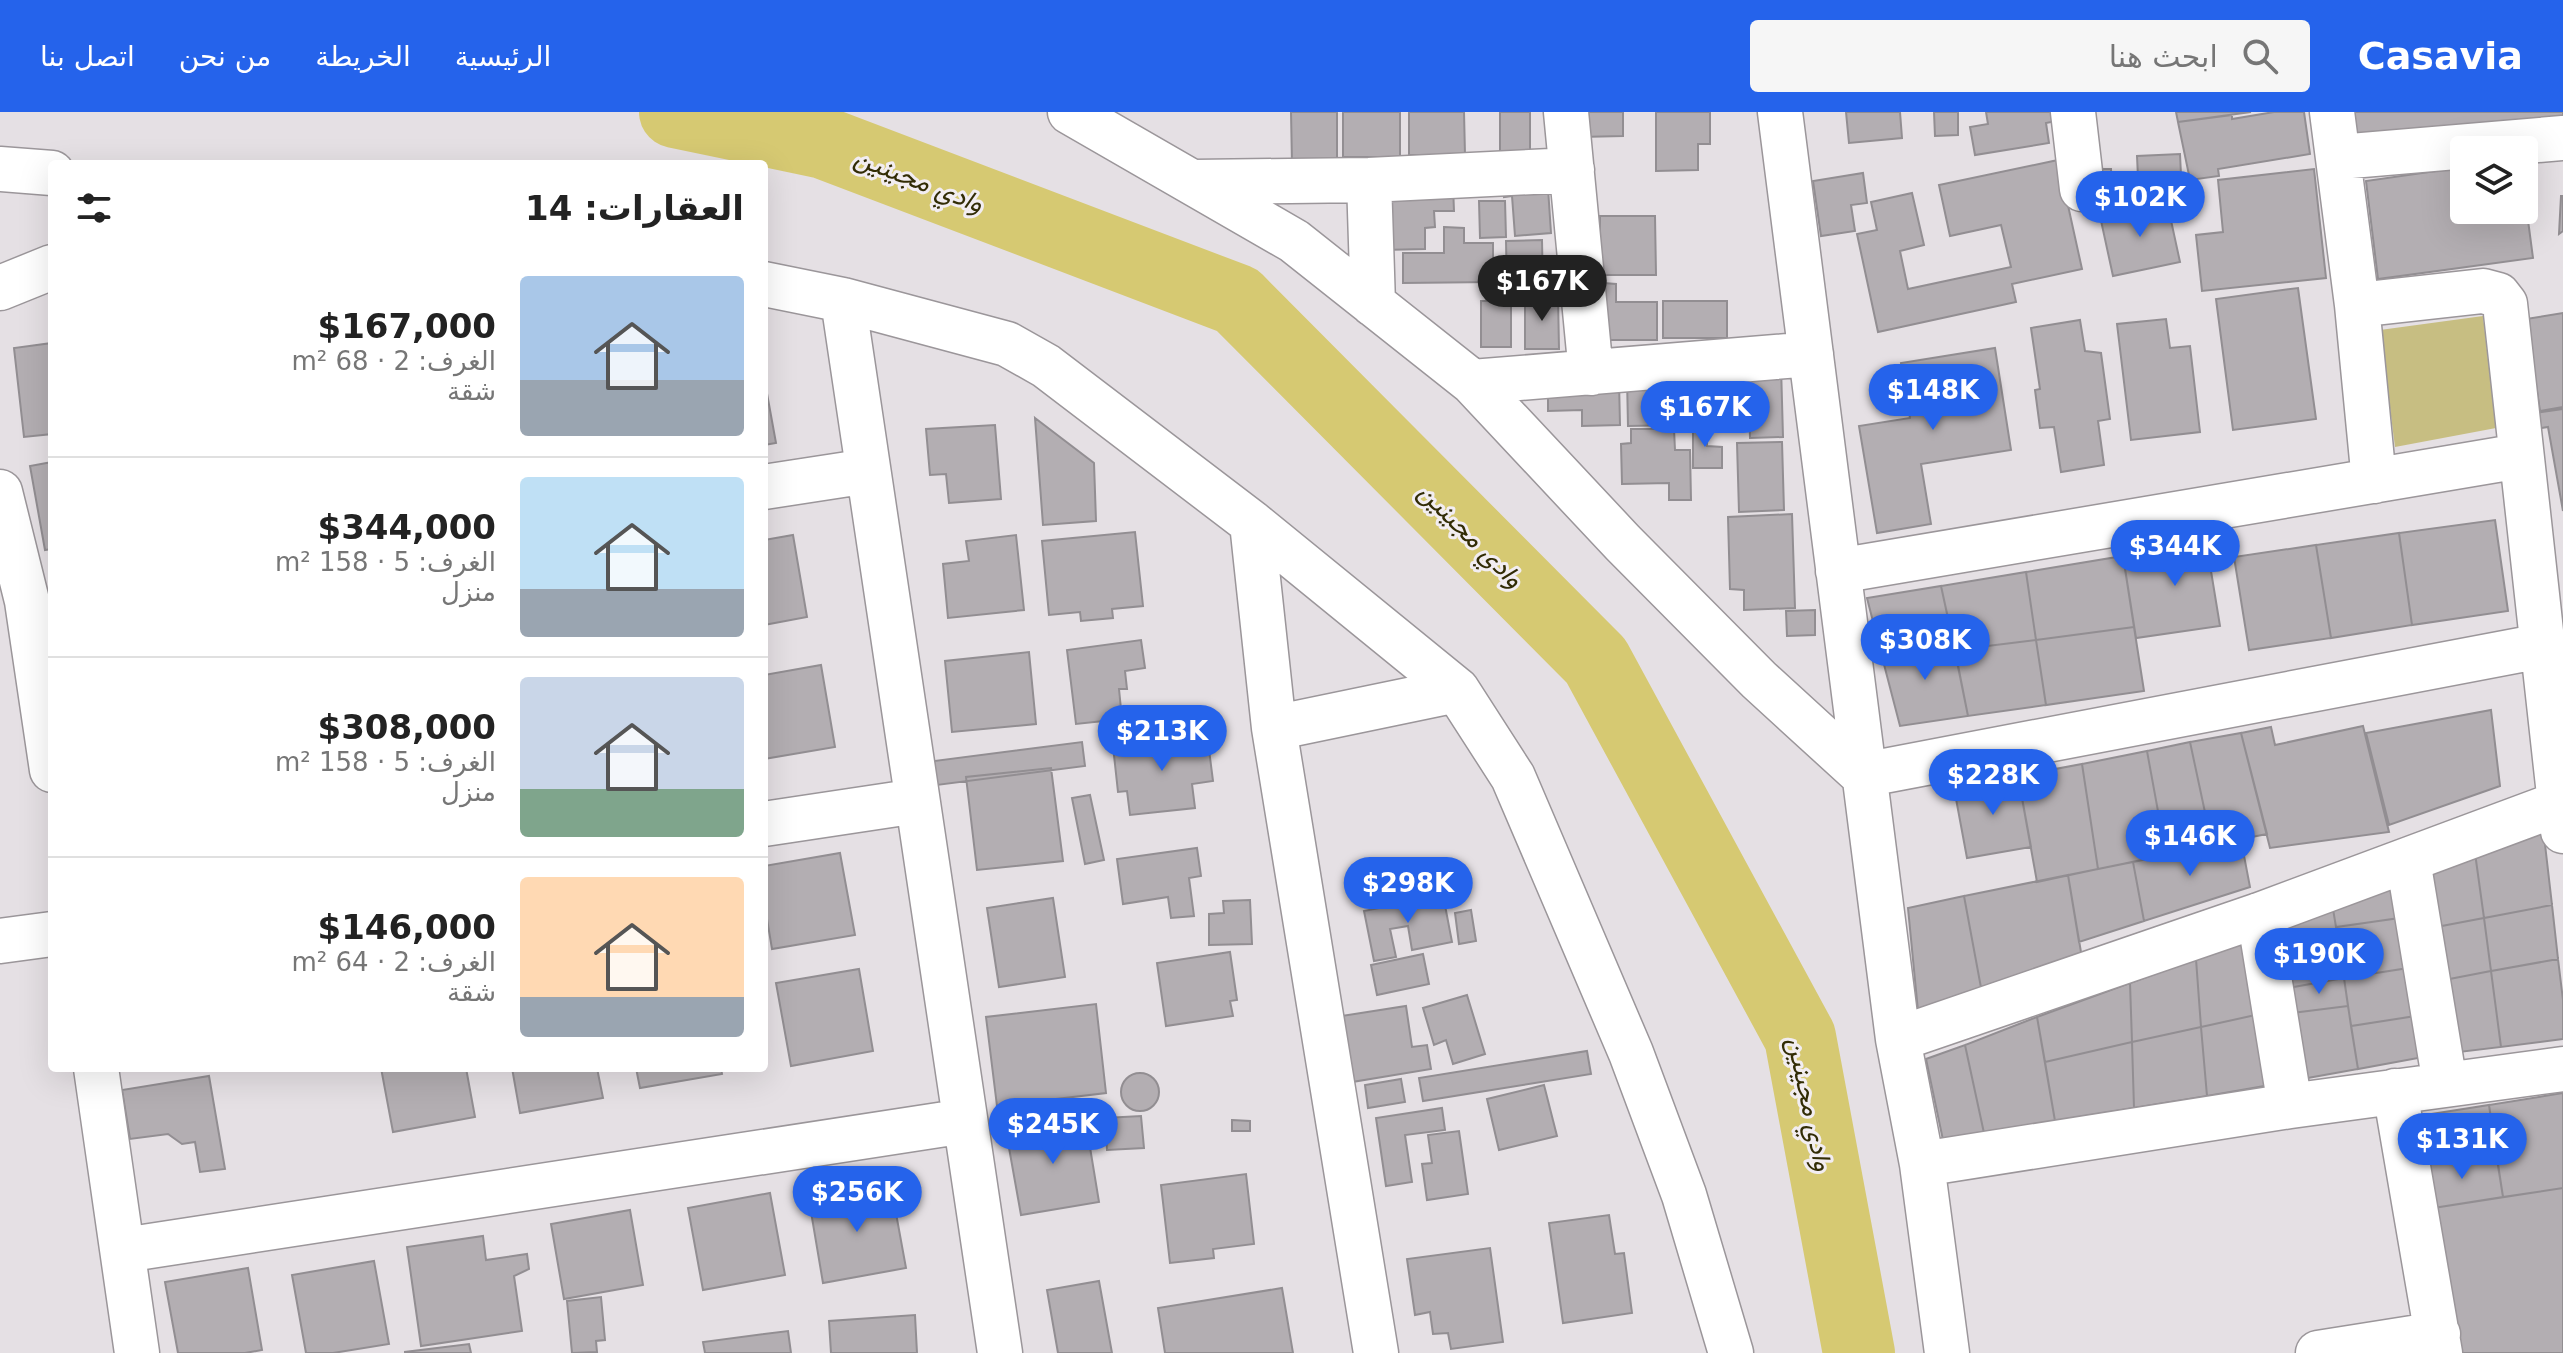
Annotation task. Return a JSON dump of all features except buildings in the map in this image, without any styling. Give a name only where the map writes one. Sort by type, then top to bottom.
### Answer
[{"type":"street","points":[[1070,112],[1294,241],[1472,382],[1623,543],[1748,669],[1863,775]]},
{"type":"street","points":[[1566,112],[1591,373]]},
{"type":"street","points":[[1780,112],[1898,1039],[1922,1164],[1947,1353]]},
{"type":"street","points":[[2073,112],[2082,189]]},
{"type":"street","points":[[2332,112],[2357,305],[2374,481]]},
{"type":"street","points":[[2339,157],[2563,138]]},
{"type":"street","points":[[0,169],[48,173]]},
{"type":"street","points":[[1192,182],[1369,180],[1572,170]]},
{"type":"street","points":[[1369,180],[1373,304]]},
{"type":"street","points":[[0,288],[48,269]]},
{"type":"street","points":[[768,285],[843,300],[1007,344],[1046,366],[1252,523],[1457,690],[1513,777],[1631,1053],[1684,1195],[1731,1353]]},
{"type":"street","points":[[1898,1039],[2259,915],[2408,860],[2562,812],[2505,304],[2498,295],[2483,291],[2357,305]]},
{"type":"street","points":[[843,300],[1000,1353]]},
{"type":"street","points":[[1472,382],[1811,354]]},
{"type":"street","points":[[1838,571],[2520,456]]},
{"type":"street","points":[[768,486],[868,471]]},
{"type":"street","points":[[0,492],[26,600],[48,744]]},
{"type":"street","points":[[1252,523],[1274,728],[1376,1353]]},
{"type":"street","points":[[1863,775],[2541,646]]},
{"type":"street","points":[[1274,728],[1457,690]]},
{"type":"street","points":[[768,823],[917,801]]},
{"type":"street","points":[[2408,860],[2445,1084]]},
{"type":"street","points":[[2259,915],[2290,1106]]},
{"type":"street","points":[[0,941],[48,935]]},
{"type":"street","points":[[1922,1164],[2290,1106],[2563,1069]]},
{"type":"street","points":[[97,1072],[137,1353]]},
{"type":"street","points":[[2318,1353],[2439,1344],[2395,1091]]},
{"type":"street","points":[[124,1250],[965,1121]]},
{"type":"shaded area","points":[[2483,316],[2496,428],[2395,447],[2380,330]]},
{"type":"waterway","name":"وادي مجينين","points":[[675,112],[824,143],[1237,300],[1596,661],[1800,1037],[1859,1353]]}]
